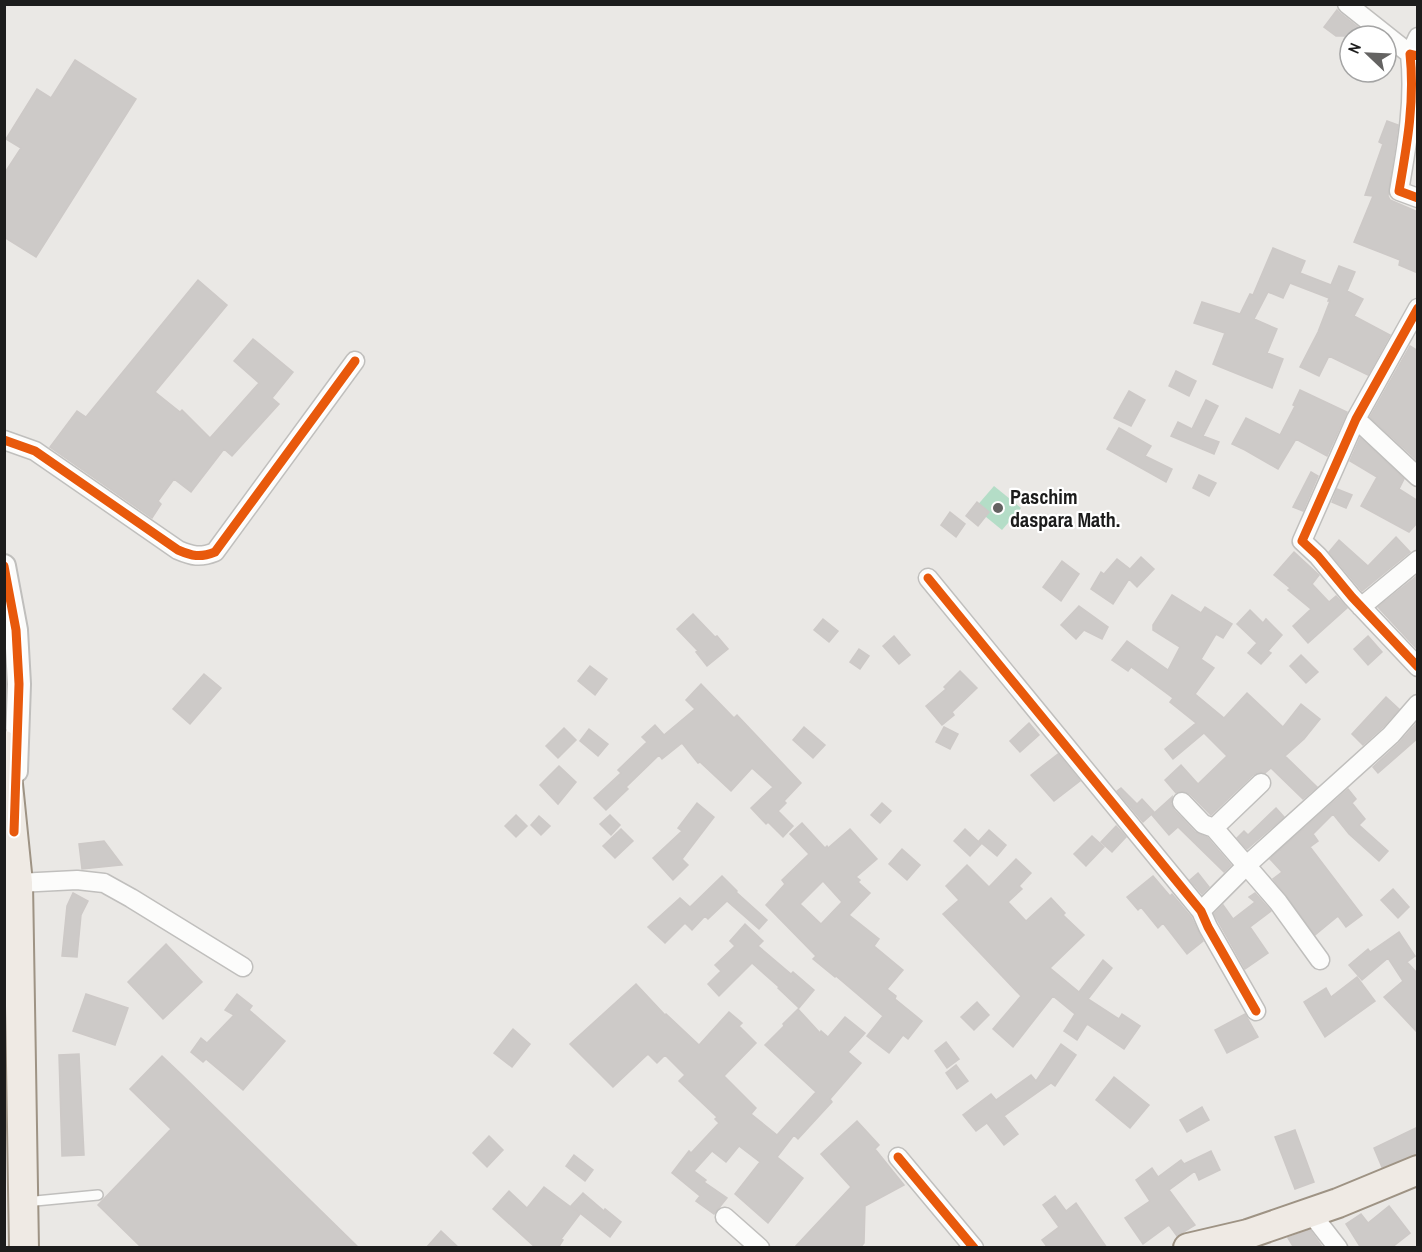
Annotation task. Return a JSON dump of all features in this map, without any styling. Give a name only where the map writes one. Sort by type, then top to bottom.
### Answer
[{"type":"main road","points":[[4,745],[18,883],[24,1248]]},
{"type":"main road","points":[[1188,1248],[1248,1234],[1418,1170]]},
{"type":"street","points":[[1347,4],[1415,49],[1409,133],[1399,191],[1418,198]]},
{"type":"street","points":[[1418,308],[1356,419],[1302,541],[1418,667]]},
{"type":"street","points":[[4,440],[35,451],[178,550],[192,556],[203,557],[215,552],[355,361]]},
{"type":"street","points":[[1356,419],[1418,477]]},
{"type":"street","points":[[1361,607],[1418,560]]},
{"type":"street","points":[[4,566],[16,630],[19,684],[14,832]]},
{"type":"street","points":[[928,578],[1201,911],[1256,1011]]},
{"type":"street","points":[[1201,911],[1246,865],[1391,735],[1418,704]]},
{"type":"street","points":[[1215,828],[1261,783]]},
{"type":"street","points":[[1182,802],[1203,824],[1215,828],[1278,902],[1320,960]]},
{"type":"street","points":[[18,883],[77,880],[104,883],[243,968]]},
{"type":"street","points":[[898,1158],[974,1248]]},
{"type":"street","points":[[1310,1212],[1338,1248]]},
{"type":"street","points":[[725,1217],[760,1248]]},
{"type":"lane","points":[[23,1202],[98,1195]]},
{"type":"green space","name":"Paschim daspara Math.","points":[[994,486],[1021,508],[1002,530],[975,508]]},
{"type":"building","points":[[1337,10],[1354,24],[1338,24],[1338,36],[1324,27]]},
{"type":"building","points":[[75,60],[136,99],[36,257],[4,237],[4,174],[21,148],[6,139],[37,89],[51,98]]},
{"type":"building","points":[[1387,121],[1398,125],[1388,196],[1390,200],[1418,212],[1418,273],[1399,265],[1400,260],[1354,242],[1373,196],[1365,195],[1383,144],[1379,142]]},
{"type":"building","points":[[1273,248],[1305,261],[1300,273],[1331,285],[1339,266],[1355,272],[1347,291],[1363,299],[1354,316],[1390,335],[1368,375],[1329,356],[1319,376],[1300,367],[1318,332],[1330,301],[1328,301],[1329,298],[1290,283],[1283,298],[1268,292],[1254,319],[1277,329],[1267,353],[1283,359],[1272,388],[1213,364],[1225,333],[1194,323],[1202,302],[1240,314],[1250,294],[1253,295]]},
{"type":"building","points":[[198,280],[227,305],[155,392],[180,412],[182,410],[210,438],[259,383],[234,361],[253,339],[293,372],[272,398],[279,404],[232,456],[224,449],[191,492],[174,479],[158,501],[161,504],[152,518],[50,447],[77,411],[86,417]]},
{"type":"building","points":[[1410,346],[1418,351],[1418,461],[1370,417]]},
{"type":"building","points":[[1176,371],[1196,381],[1189,396],[1169,386]]},
{"type":"building","points":[[1300,390],[1347,412],[1327,456],[1296,439],[1278,469],[1232,444],[1246,418],[1280,435],[1295,406],[1293,405]]},
{"type":"building","points":[[1129,391],[1145,400],[1131,426],[1114,418]]},
{"type":"building","points":[[1206,400],[1218,406],[1203,436],[1219,442],[1214,454],[1171,436],[1178,422],[1192,429]]},
{"type":"building","points":[[1119,428],[1151,446],[1145,456],[1172,469],[1166,482],[1107,449]]},
{"type":"building","points":[[1360,438],[1404,479],[1399,489],[1418,501],[1418,522],[1409,532],[1361,506],[1377,477],[1350,461]]},
{"type":"building","points":[[1311,472],[1318,476],[1303,511],[1293,507]]},
{"type":"building","points":[[1199,475],[1216,483],[1209,496],[1193,488]]},
{"type":"building","points":[[1337,489],[1352,495],[1346,508],[1332,502]]},
{"type":"building","points":[[977,502],[989,512],[978,526],[966,516]]},
{"type":"building","points":[[950,512],[965,524],[956,537],[941,525]]},
{"type":"building","points":[[1396,537],[1410,552],[1362,591],[1329,552],[1339,540],[1368,566]]},
{"type":"building","points":[[1294,552],[1319,575],[1312,584],[1329,602],[1336,596],[1347,608],[1308,643],[1293,626],[1311,609],[1274,575]]},
{"type":"building","points":[[1141,557],[1154,569],[1137,587],[1129,579],[1113,604],[1091,589],[1101,572],[1104,574],[1117,559],[1130,569]]},
{"type":"building","points":[[1062,561],[1079,574],[1061,601],[1043,587]]},
{"type":"building","points":[[1418,575],[1418,650],[1378,607]]},
{"type":"building","points":[[1172,595],[1201,613],[1205,607],[1232,624],[1223,638],[1216,634],[1201,659],[1214,668],[1195,694],[1224,718],[1247,693],[1283,727],[1301,704],[1320,719],[1304,739],[1285,756],[1317,787],[1303,799],[1271,768],[1265,773],[1259,772],[1253,775],[1211,815],[1190,794],[1185,791],[1176,793],[1165,780],[1181,765],[1198,784],[1227,756],[1204,733],[1173,759],[1165,749],[1196,723],[1170,702],[1173,698],[1131,667],[1128,671],[1112,660],[1127,641],[1168,670],[1180,647],[1153,630],[1153,625]]},
{"type":"building","points":[[1079,606],[1108,627],[1102,639],[1084,630],[1076,639],[1061,625]]},
{"type":"building","points":[[1250,610],[1263,623],[1266,619],[1282,635],[1268,651],[1271,653],[1261,664],[1248,653],[1257,643],[1237,624]]},
{"type":"building","points":[[693,614],[728,649],[707,666],[696,652],[698,651],[677,629]]},
{"type":"building","points":[[823,619],[838,631],[829,642],[814,630]]},
{"type":"building","points":[[894,636],[910,655],[899,664],[883,646]]},
{"type":"building","points":[[1368,636],[1382,652],[1368,665],[1354,649]]},
{"type":"building","points":[[859,649],[869,656],[860,669],[850,662]]},
{"type":"building","points":[[1301,655],[1318,672],[1306,683],[1290,666]]},
{"type":"building","points":[[590,666],[607,679],[595,695],[578,681]]},
{"type":"building","points":[[960,671],[977,688],[952,712],[954,715],[942,725],[926,706],[946,689],[944,687]]},
{"type":"building","points":[[204,674],[221,688],[190,724],[173,709]]},
{"type":"building","points":[[701,684],[734,718],[737,715],[801,783],[778,811],[793,826],[783,837],[751,808],[773,787],[752,768],[731,791],[700,762],[698,763],[682,743],[662,759],[659,755],[606,810],[594,798],[621,773],[618,770],[647,742],[642,737],[655,725],[664,735],[695,709],[686,700]]},
{"type":"building","points":[[1386,697],[1399,709],[1363,745],[1352,734]]},
{"type":"building","points":[[1029,723],[1039,735],[1020,752],[1010,741]]},
{"type":"building","points":[[1416,724],[1418,738],[1378,773],[1373,767]]},
{"type":"building","points":[[804,727],[825,745],[813,758],[793,740]]},
{"type":"building","points":[[944,727],[958,734],[950,749],[936,742]]},
{"type":"building","points":[[564,728],[576,740],[558,758],[546,746]]},
{"type":"building","points":[[589,729],[608,744],[598,756],[580,741]]},
{"type":"building","points":[[1058,754],[1080,781],[1054,801],[1031,775]]},
{"type":"building","points":[[559,766],[576,782],[558,804],[540,785]]},
{"type":"building","points":[[1121,788],[1137,804],[1142,799],[1154,812],[1143,822],[1117,791]]},
{"type":"building","points":[[1348,789],[1356,799],[1352,803],[1365,819],[1359,825],[1388,851],[1379,861],[1349,834],[1333,814],[1313,834],[1318,841],[1310,847],[1362,915],[1346,927],[1338,916],[1315,935],[1273,879],[1282,872],[1270,859]]},
{"type":"building","points":[[1172,797],[1171,804],[1174,810],[1195,832],[1207,837],[1231,865],[1224,872],[1178,827],[1169,835],[1152,815]]},
{"type":"building","points":[[697,803],[714,817],[682,859],[688,865],[673,880],[653,858],[682,831],[678,828]]},
{"type":"building","points":[[882,803],[891,811],[880,823],[871,815]]},
{"type":"building","points":[[1276,808],[1284,817],[1247,849],[1237,838],[1244,831],[1248,835]]},
{"type":"building","points":[[516,815],[527,826],[516,837],[505,826]]},
{"type":"building","points":[[610,815],[620,825],[611,835],[600,824]]},
{"type":"building","points":[[539,816],[550,826],[541,835],[531,825]]},
{"type":"building","points":[[802,823],[825,848],[827,846],[828,848],[850,829],[877,859],[856,877],[870,893],[849,915],[879,939],[874,946],[903,970],[887,989],[896,996],[895,999],[922,1021],[908,1039],[903,1035],[889,1053],[867,1036],[883,1016],[813,959],[816,956],[766,905],[785,884],[782,880],[809,854],[790,834]],"holes":[[[823,881],[842,902],[821,924],[800,904]]]},
{"type":"building","points":[[1116,826],[1126,837],[1112,852],[1101,842]]},
{"type":"building","points":[[621,829],[633,841],[615,858],[603,846]]},
{"type":"building","points":[[965,829],[981,844],[970,856],[954,841]]},
{"type":"building","points":[[989,830],[1006,845],[997,856],[979,841]]},
{"type":"building","points":[[1092,836],[1104,847],[1086,866],[1074,854]]},
{"type":"building","points":[[104,841],[122,865],[82,869],[79,844]]},
{"type":"building","points":[[902,849],[920,865],[907,880],[889,864]]},
{"type":"building","points":[[1016,859],[1031,873],[1019,886],[1022,889],[1008,902],[1026,921],[1051,898],[1065,913],[1063,915],[1084,935],[1050,968],[1079,992],[1103,960],[1112,968],[1088,999],[1119,1019],[1122,1014],[1140,1026],[1124,1049],[1087,1024],[1077,1040],[1064,1031],[1075,1014],[1053,996],[1013,1047],[993,1029],[1021,996],[943,914],[959,900],[946,886],[967,865],[989,887]]},
{"type":"building","points":[[1198,873],[1209,887],[1202,894],[1190,880]]},
{"type":"building","points":[[722,876],[767,920],[759,929],[727,901],[708,919],[705,916],[692,930],[685,923],[665,943],[648,927],[680,898],[690,907]]},
{"type":"building","points":[[1153,876],[1191,917],[1203,941],[1187,954],[1163,923],[1158,928],[1141,907],[1138,910],[1127,897]]},
{"type":"building","points":[[1393,889],[1409,907],[1398,918],[1381,900]]},
{"type":"building","points":[[73,893],[88,901],[81,915],[77,957],[62,956],[67,906]]},
{"type":"building","points":[[1255,893],[1271,911],[1250,927],[1268,953],[1245,969],[1214,914],[1223,905],[1233,919],[1255,902],[1249,897]]},
{"type":"building","points":[[745,924],[763,941],[758,946],[814,990],[799,1008],[752,963],[719,996],[708,984],[721,971],[715,965],[735,946],[730,941]]},
{"type":"building","points":[[1399,932],[1415,956],[1407,962],[1418,974],[1418,1033],[1384,997],[1403,981],[1388,958],[1362,980],[1349,965],[1368,949],[1370,952]]},
{"type":"building","points":[[166,944],[202,982],[163,1019],[128,982]]},
{"type":"building","points":[[1357,977],[1375,1001],[1325,1037],[1304,1002],[1326,988],[1331,997]]},
{"type":"building","points":[[636,984],[665,1015],[699,1045],[729,1012],[742,1023],[739,1026],[756,1043],[724,1076],[756,1108],[751,1114],[777,1135],[816,1092],[765,1045],[784,1026],[783,1024],[798,1009],[820,1033],[821,1031],[828,1037],[845,1017],[865,1033],[848,1052],[861,1063],[830,1099],[832,1102],[798,1139],[794,1135],[777,1157],[803,1178],[768,1223],[735,1194],[760,1162],[739,1146],[726,1162],[712,1151],[694,1171],[706,1180],[704,1182],[727,1198],[714,1214],[696,1201],[700,1196],[672,1173],[689,1151],[691,1153],[719,1123],[715,1119],[717,1117],[679,1081],[685,1075],[665,1055],[657,1063],[648,1054],[613,1087],[570,1044]]},
{"type":"building","points":[[86,994],[128,1008],[115,1045],[73,1031]]},
{"type":"building","points":[[237,994],[252,1006],[249,1010],[285,1041],[243,1090],[206,1059],[203,1062],[191,1052],[201,1038],[207,1043],[234,1015],[225,1010]]},
{"type":"building","points":[[977,1002],[989,1015],[974,1030],[961,1017]]},
{"type":"building","points":[[1245,1014],[1258,1037],[1227,1053],[1215,1030]]},
{"type":"building","points":[[513,1029],[530,1044],[512,1067],[494,1053]]},
{"type":"building","points":[[946,1042],[959,1059],[947,1068],[935,1051]]},
{"type":"building","points":[[1061,1044],[1076,1055],[1055,1086],[1051,1083],[1004,1116],[1018,1134],[1004,1145],[987,1123],[976,1131],[963,1115],[991,1094],[996,1100],[1031,1075],[1036,1081]]},
{"type":"building","points":[[79,1054],[84,1155],[62,1156],[59,1055]]},
{"type":"building","points":[[162,1056],[359,1248],[142,1248],[98,1205],[171,1129],[130,1089]]},
{"type":"building","points":[[956,1065],[968,1081],[957,1089],[946,1073]]},
{"type":"building","points":[[1114,1077],[1149,1105],[1130,1128],[1096,1100]]},
{"type":"building","points":[[1202,1107],[1209,1120],[1187,1132],[1180,1120]]},
{"type":"building","points":[[857,1121],[879,1145],[875,1149],[904,1185],[865,1206],[864,1243],[860,1248],[794,1248],[851,1187],[821,1154]]},
{"type":"building","points":[[1418,1127],[1418,1154],[1382,1167],[1374,1148]]},
{"type":"building","points":[[1295,1130],[1314,1182],[1295,1189],[1275,1137]]},
{"type":"building","points":[[489,1136],[503,1150],[487,1167],[473,1153]]},
{"type":"building","points":[[1211,1151],[1220,1170],[1199,1180],[1195,1171],[1169,1190],[1195,1225],[1177,1236],[1169,1225],[1143,1244],[1125,1218],[1150,1201],[1136,1180],[1152,1168],[1158,1177],[1181,1160],[1184,1164]]},
{"type":"building","points":[[574,1155],[593,1170],[585,1181],[566,1166]]},
{"type":"building","points":[[544,1187],[580,1214],[561,1239],[563,1240],[558,1248],[536,1248],[493,1209],[509,1191],[527,1208]]},
{"type":"building","points":[[583,1193],[621,1222],[610,1237],[571,1206]]},
{"type":"building","points":[[1055,1196],[1066,1211],[1076,1203],[1107,1248],[1048,1248],[1042,1240],[1059,1227],[1043,1205]]},
{"type":"building","points":[[1389,1206],[1410,1233],[1391,1248],[1361,1248],[1346,1224],[1361,1214],[1368,1223]]},
{"type":"building","points":[[1310,1230],[1323,1248],[1294,1248],[1288,1238]]},
{"type":"building","points":[[441,1231],[459,1248],[426,1248]]},
{"type":"cycle path","points":[[1418,56],[1410,54],[1411,106],[1399,191],[1418,198]]},
{"type":"cycle path","points":[[1418,308],[1356,419],[1302,541],[1418,667]]},
{"type":"cycle path","points":[[4,440],[35,451],[178,550],[192,555],[205,555],[215,552],[355,361]]},
{"type":"cycle path","points":[[4,566],[16,630],[19,684],[14,832]]},
{"type":"cycle path","points":[[928,578],[1201,911],[1256,1011]]},
{"type":"cycle path","points":[[898,1157],[974,1248]]},
{"type":"place","name":"Paschim daspara Math.","points":[[998,508]]}]
